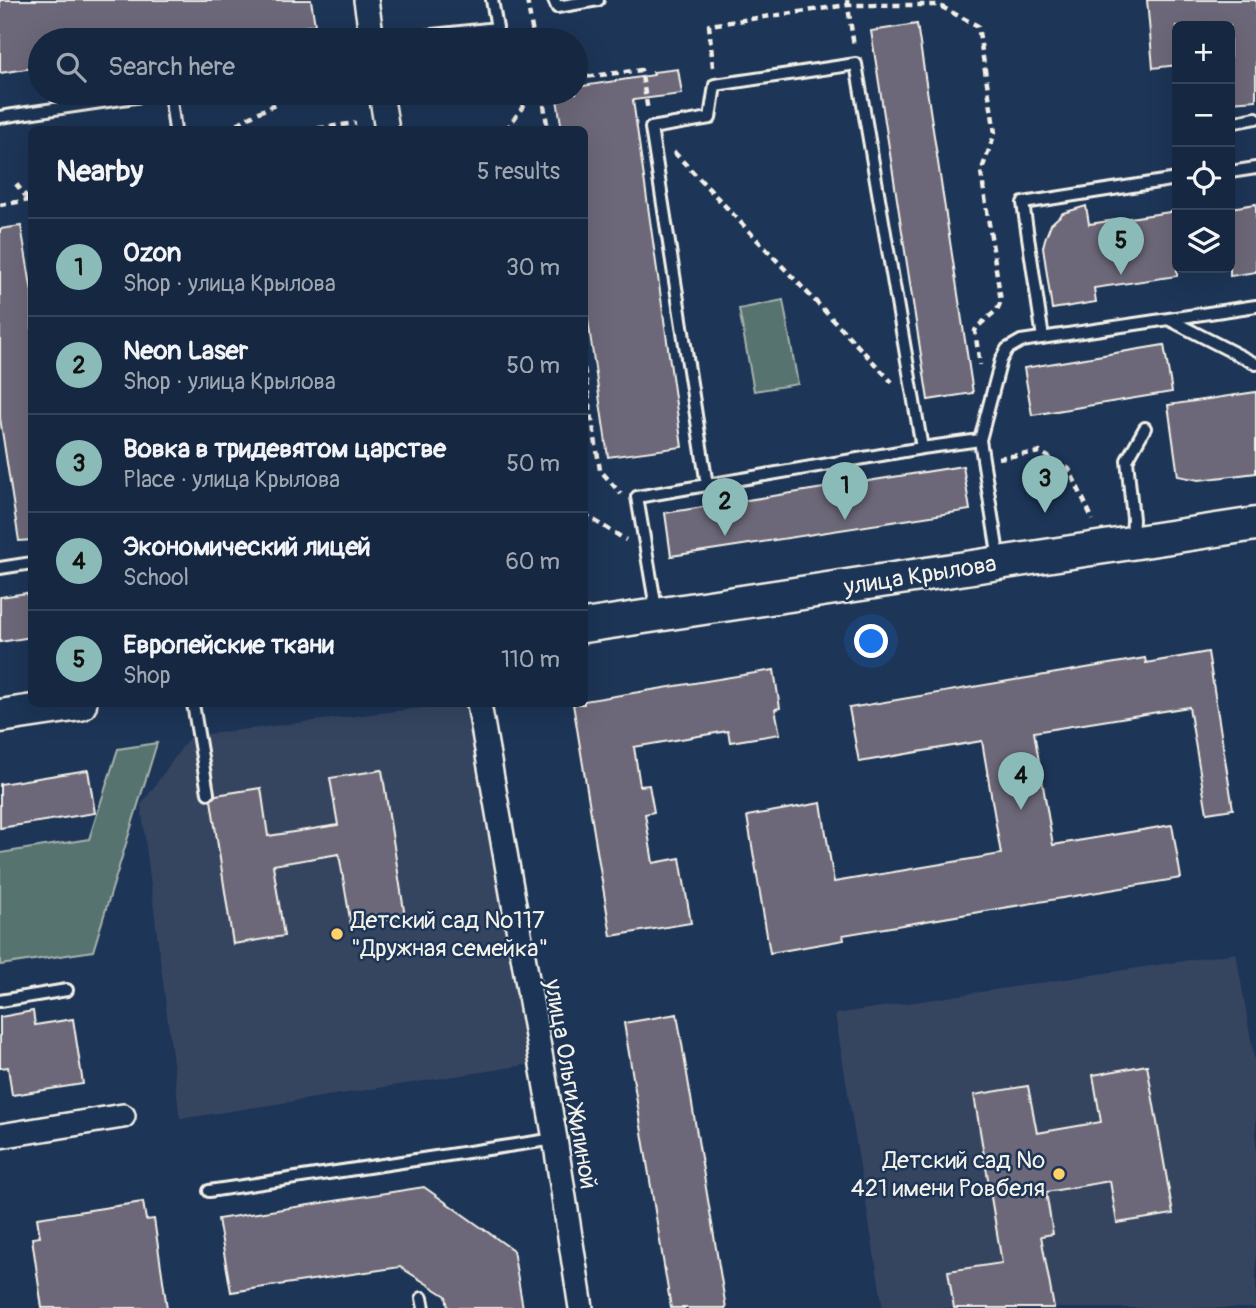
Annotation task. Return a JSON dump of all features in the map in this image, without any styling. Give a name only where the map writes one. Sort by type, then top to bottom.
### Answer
[{"type":"street","points":[[366,0],[370,28]]},
{"type":"street","points":[[383,105],[386,126]]},
{"type":"street","name":"улица Крылова","points":[[588,625],[1256,524]]},
{"type":"street","points":[[0,716],[60,707]]},
{"type":"street","name":"улица Ольги Жилиной","points":[[480,707],[555,1139],[581,1308]]},
{"type":"street","points":[[0,1136],[123,1116]]},
{"type":"lane","points":[[492,0],[497,28]]},
{"type":"lane","points":[[554,0],[557,7],[598,0]]},
{"type":"lane","points":[[707,485],[651,128],[710,118],[715,85],[856,64],[922,448]]},
{"type":"lane","points":[[0,117],[81,105]]},
{"type":"lane","points":[[172,105],[174,126]]},
{"type":"lane","points":[[1235,121],[1256,118]]},
{"type":"lane","points":[[1235,171],[1256,168]]},
{"type":"lane","points":[[1043,338],[1023,202],[1172,181]]},
{"type":"lane","points":[[999,562],[980,440],[1003,354],[1013,344],[1256,306]]},
{"type":"lane","points":[[1168,319],[1256,364]]},
{"type":"lane","points":[[1132,543],[1133,519],[1127,460],[1145,428]]},
{"type":"lane","points":[[657,615],[637,497],[980,440]]},
{"type":"lane","points":[[0,565],[28,563]]},
{"type":"lane","points":[[194,707],[208,793]]},
{"type":"lane","points":[[0,1000],[67,990]]},
{"type":"lane","points":[[209,1191],[555,1139]]},
{"type":"path","points":[[527,0],[532,28]]},
{"type":"path","points":[[847,3],[856,64]]},
{"type":"path","points":[[715,85],[709,25],[847,3],[938,5],[978,26],[995,133],[981,172],[1001,301],[997,310],[975,331],[987,414]]},
{"type":"path","points":[[588,77],[641,70],[651,128],[915,407]]},
{"type":"path","points":[[235,126],[273,105]]},
{"type":"path","points":[[509,126],[524,105]]},
{"type":"path","points":[[544,105],[547,126]]},
{"type":"path","points":[[331,126],[356,122]]},
{"type":"path","points":[[16,184],[28,199]]},
{"type":"path","points":[[0,205],[28,202]]},
{"type":"path","points":[[588,394],[600,470],[625,498],[637,497]]},
{"type":"path","points":[[984,460],[1040,453],[1069,469],[1095,524]]},
{"type":"path","points":[[588,516],[632,544]]},
{"type":"shaded area","name":"Детский сад №117 \"Дружная семейка\"","points":[[429,707],[479,707],[538,1063],[180,1119],[141,805],[190,736]]},
{"type":"shaded area","name":"Детский сад № 421 имени Ровбеля","points":[[1236,953],[1256,1069],[1256,1308],[883,1308],[835,1014]]},
{"type":"green space","points":[[783,300],[798,384],[754,391],[739,309]]},
{"type":"green space","points":[[157,743],[93,951],[0,965],[0,853],[89,839],[118,749]]},
{"type":"building","points":[[0,0],[311,0],[315,25],[295,28],[28,28],[28,69],[0,73]]},
{"type":"building","points":[[1147,0],[1256,0],[1256,100],[1235,102],[1235,21],[1172,21],[1172,66],[1153,68]]},
{"type":"building","points":[[917,24],[973,393],[928,400],[871,31]]},
{"type":"building","points":[[678,69],[682,94],[633,100],[682,447],[608,457],[588,320],[588,126],[561,126],[558,105],[588,105],[588,85],[654,75],[653,72]]},
{"type":"building","points":[[1256,204],[1256,272],[1230,276],[1230,273],[1235,273],[1235,207]]},
{"type":"building","points":[[1086,206],[1089,224],[1172,212],[1172,273],[1177,273],[1177,276],[1094,288],[1096,302],[1052,309],[1043,247],[1051,224],[1063,213]]},
{"type":"building","points":[[21,226],[28,268],[28,540],[19,541],[0,418],[0,229]]},
{"type":"building","points":[[1164,345],[1172,392],[1032,415],[1024,368]]},
{"type":"building","points":[[1256,392],[1256,473],[1199,480],[1178,476],[1168,405]]},
{"type":"building","points":[[963,466],[970,510],[671,556],[665,513]]},
{"type":"building","points":[[27,593],[28,638],[0,642],[0,597]]},
{"type":"building","points":[[1208,652],[1233,809],[1207,813],[1189,707],[1034,732],[1053,845],[1172,825],[1181,878],[843,935],[844,940],[770,953],[747,816],[821,803],[834,882],[1001,854],[982,741],[859,762],[849,708],[1145,658],[1146,663]]},
{"type":"building","points":[[774,670],[780,708],[775,709],[780,734],[730,742],[728,731],[634,747],[640,786],[649,785],[654,812],[645,814],[653,863],[680,858],[691,923],[611,936],[573,707],[588,707],[588,700]]},
{"type":"building","points":[[88,770],[95,813],[0,828],[0,784]]},
{"type":"building","points":[[382,770],[405,917],[351,925],[339,854],[273,865],[284,936],[233,944],[211,800],[216,795],[261,788],[268,836],[338,825],[330,778]]},
{"type":"building","points":[[33,1011],[35,1025],[73,1019],[83,1084],[12,1095],[8,1067],[0,1068],[0,1017]]},
{"type":"building","points":[[677,1014],[726,1308],[671,1308],[624,1023]]},
{"type":"building","points":[[1147,1065],[1173,1214],[1117,1223],[1110,1181],[1046,1192],[1053,1234],[1041,1236],[1054,1308],[954,1308],[948,1271],[1002,1263],[974,1095],[1028,1086],[1037,1133],[1101,1122],[1093,1075]]},
{"type":"building","points":[[424,1187],[513,1250],[523,1308],[448,1308],[446,1296],[400,1267],[231,1292],[218,1219]]},
{"type":"building","points":[[143,1202],[146,1220],[154,1219],[167,1308],[42,1308],[32,1238],[40,1237],[37,1218]]},
{"type":"place","name":"Европейские ткани","points":[[1121,275]]},
{"type":"place","name":"Вовка в тридевятом царстве","points":[[1045,513]]},
{"type":"place","name":"Ozon","points":[[845,520]]},
{"type":"place","name":"Neon Laser","points":[[725,536]]},
{"type":"place","name":"Экономический лицей","points":[[1021,810]]},
{"type":"place","name":"Детский сад №117 \"Дружная семейка\"","points":[[337,934]]},
{"type":"place","name":"Детский сад № 421 имени Ровбеля","points":[[1059,1174]]}]
